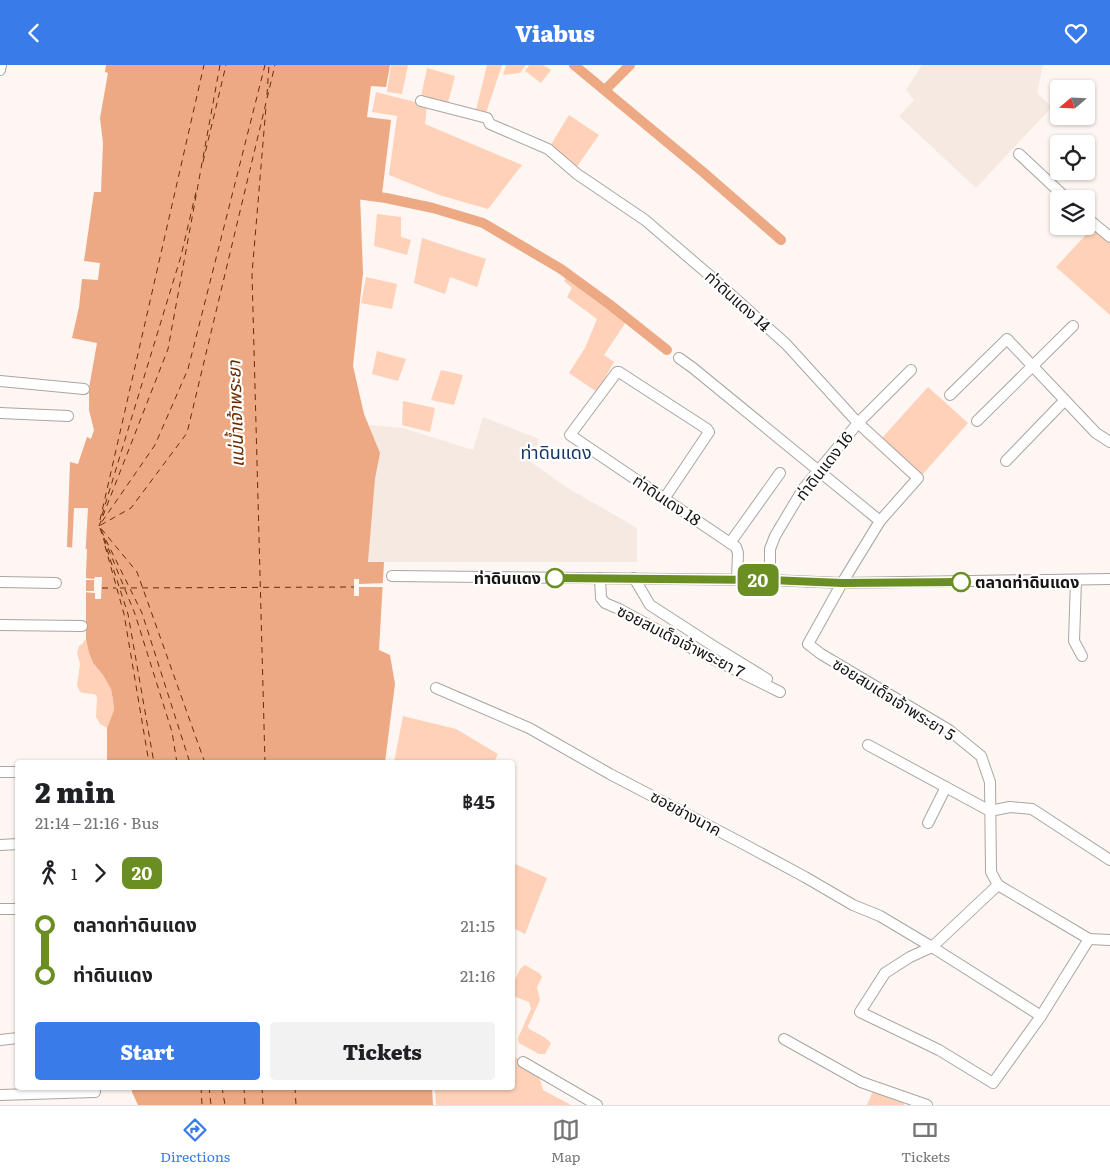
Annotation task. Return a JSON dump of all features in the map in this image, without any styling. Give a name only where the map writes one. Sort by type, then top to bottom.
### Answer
[{"type":"street","points":[[0,70],[1,65]]},
{"type":"street","name":"ท่าดินแดง 14","points":[[421,101],[487,117],[490,124],[548,149],[577,174],[645,220],[786,344],[858,423],[918,478],[880,521],[808,644]]},
{"type":"street","points":[[1019,154],[1057,190]]},
{"type":"street","points":[[1095,224],[1110,237]]},
{"type":"street","points":[[976,421],[1074,326]]},
{"type":"street","points":[[950,395],[1007,339],[1096,433],[1110,442]]},
{"type":"street","points":[[678,358],[693,368],[880,521]]},
{"type":"street","name":"ท่าดินแดง 16","points":[[770,580],[770,549],[803,489],[858,423],[911,370]]},
{"type":"street","name":"ท่าดินเดง 18","points":[[664,499],[709,432],[617,372],[570,435],[664,499],[730,543]]},
{"type":"street","points":[[0,381],[84,389]]},
{"type":"street","points":[[1006,461],[1065,400]]},
{"type":"street","points":[[0,413],[68,416]]},
{"type":"street","points":[[737,579],[738,553],[736,547],[730,543],[780,473]]},
{"type":"street","points":[[392,576],[737,579],[842,583],[1110,579]]},
{"type":"street","name":"ซอยสมเด็จเจ้าพระยา 7","points":[[600,578],[601,598],[605,603],[689,647],[781,690],[650,605],[634,578]]},
{"type":"street","points":[[1076,580],[1074,641],[1082,656]]},
{"type":"street","points":[[0,582],[56,583]]},
{"type":"street","points":[[0,625],[82,626]]},
{"type":"street","name":"ซอยสมเด็จเจ้าพระยา 5","points":[[808,644],[821,654],[949,730],[981,757],[990,782],[991,872],[998,885]]},
{"type":"street","name":"ซอยช่างนาค","points":[[436,688],[529,728],[805,877],[853,905],[880,916],[1041,1016]]},
{"type":"street","points":[[868,745],[990,811],[1010,807],[1032,809],[1110,860]]},
{"type":"street","points":[[0,772],[15,771]]},
{"type":"street","points":[[928,823],[946,787]]},
{"type":"street","points":[[0,845],[15,844]]},
{"type":"street","points":[[1089,939],[1041,1016],[993,1083],[939,1051],[860,1012],[884,973],[910,957],[932,947],[998,885],[1089,939],[1110,940]]},
{"type":"street","points":[[0,909],[15,909]]},
{"type":"street","points":[[0,1039],[15,1038]]},
{"type":"street","points":[[784,1039],[861,1082],[927,1105]]},
{"type":"street","points":[[523,1062],[597,1105]]},
{"type":"street","points":[[0,1095],[95,1092]]},
{"type":"shaded area","points":[[391,65],[408,65],[402,94],[387,92]]},
{"type":"shaded area","points":[[487,65],[502,65],[486,113],[476,110]]},
{"type":"shaded area","points":[[506,65],[526,65],[520,73],[503,75]]},
{"type":"shaded area","points":[[529,65],[543,65],[551,70],[541,83],[525,71]]},
{"type":"shaded area","points":[[922,65],[1043,65],[1037,93],[1050,105],[1050,109],[976,188],[899,116],[914,100],[906,90]]},
{"type":"shaded area","points":[[427,68],[455,76],[448,103],[421,97]]},
{"type":"shaded area","points":[[376,92],[427,105],[425,124],[522,165],[488,209],[439,195],[389,175],[397,116],[372,112]]},
{"type":"shaded area","points":[[569,115],[599,135],[576,168],[550,146]]},
{"type":"shaded area","points":[[377,214],[401,217],[401,237],[411,240],[407,255],[374,246]]},
{"type":"shaded area","points":[[1095,229],[1110,243],[1110,315],[1056,267],[1086,235],[1095,235]]},
{"type":"shaded area","points":[[422,238],[486,259],[477,287],[450,277],[445,294],[414,283]]},
{"type":"shaded area","points":[[567,275],[626,322],[604,355],[614,362],[597,392],[569,373],[585,348],[597,319],[567,297],[572,288],[564,281]]},
{"type":"shaded area","points":[[366,277],[397,284],[392,309],[361,303]]},
{"type":"shaded area","points":[[377,351],[406,359],[398,381],[372,374]]},
{"type":"shaded area","points":[[441,370],[463,375],[454,405],[431,400]]},
{"type":"shaded area","points":[[928,387],[968,423],[922,475],[882,438]]},
{"type":"shaded area","points":[[403,401],[435,408],[430,432],[402,425]]},
{"type":"shaded area","points":[[483,417],[539,439],[531,462],[566,487],[637,528],[637,562],[368,562],[375,479],[380,453],[368,425],[403,428],[473,450]]},
{"type":"shaded area","points":[[86,639],[93,663],[111,689],[114,710],[107,728],[100,724],[96,717],[96,695],[80,692],[77,685],[80,664],[77,653],[79,646]]},
{"type":"shaded area","points":[[403,716],[456,729],[498,754],[495,760],[394,760]]},
{"type":"shaded area","points":[[515,864],[547,878],[525,934],[515,929]]},
{"type":"shaded area","points":[[525,965],[539,973],[542,977],[537,987],[540,1000],[528,1026],[529,1029],[551,1043],[545,1054],[539,1054],[519,1043],[518,1038],[531,1009],[529,1002],[515,997],[515,979],[521,968]]},
{"type":"shaded area","points":[[515,1056],[539,1076],[543,1090],[571,1105],[436,1105],[435,1090],[515,1090]]},
{"type":"shaded area","points":[[873,1091],[904,1103],[904,1105],[867,1105]]},
{"type":"water","name":"แม่น้ำเจ้าพระยา","points":[[106,65],[390,65],[386,87],[371,86],[367,117],[391,120],[382,194],[360,195],[363,273],[353,366],[364,414],[380,453],[375,479],[368,562],[384,562],[379,650],[390,655],[395,684],[385,760],[107,760],[107,728],[114,710],[111,689],[93,663],[86,639],[87,549],[67,547],[70,462],[78,464],[87,437],[91,439],[94,430],[89,410],[89,388],[97,343],[72,338],[79,307],[82,279],[98,280],[100,263],[84,261],[94,192],[101,192],[103,143],[100,118],[108,73],[105,72]]},
{"type":"water","points":[[132,1090],[432,1090],[433,1105],[138,1105]]},
{"type":"pier","points":[[74,508],[88,508],[84,578],[94,579],[95,577],[102,577],[101,599],[95,599],[95,593],[83,592],[84,551],[72,550]],"holes":[[[84,580],[94,580],[94,591],[84,591]]]},
{"type":"pier","points":[[354,579],[359,579],[359,584],[386,583],[385,587],[359,587],[359,596],[354,596]]},
{"type":"waterway","points":[[574,65],[703,172],[781,240]]},
{"type":"waterway","points":[[605,90],[630,65]]},
{"type":"waterway","points":[[349,193],[386,198],[433,208],[483,223],[561,269],[667,350]]},
{"type":"ferry route","points":[[100,520],[204,65]]},
{"type":"ferry route","points":[[220,65],[168,349],[99,526],[155,445],[188,369],[265,65]]},
{"type":"ferry route","points":[[203,162],[226,65]]},
{"type":"ferry route","points":[[267,95],[269,65]]},
{"type":"ferry route","points":[[204,760],[137,572],[99,526],[131,508],[187,433],[275,65]]},
{"type":"ferry route","points":[[265,760],[252,274],[266,107]]},
{"type":"ferry route","points":[[102,515],[181,256],[196,192]]},
{"type":"ferry route","points":[[100,528],[128,614],[153,760]]},
{"type":"ferry route","points":[[101,530],[142,613],[189,760]]},
{"type":"ferry route","points":[[104,538],[135,614],[172,732],[177,760]]},
{"type":"ferry route","points":[[105,546],[124,614],[148,760]]},
{"type":"ferry route","points":[[120,588],[354,587]]},
{"type":"ferry route","points":[[102,588],[116,588]]},
{"type":"ferry route","points":[[201,1090],[202,1105]]},
{"type":"ferry route","points":[[209,1090],[211,1105]]},
{"type":"ferry route","points":[[222,1090],[225,1105]]},
{"type":"ferry route","points":[[244,1090],[245,1105]]},
{"type":"ferry route","points":[[262,1090],[263,1105]]},
{"type":"ferry route","points":[[295,1090],[296,1105]]},
{"type":"bus line","name":"20","points":[[555,578],[770,580],[842,583],[961,582]]},
{"type":"place","name":"ท่าดินแดง","points":[[555,578]]},
{"type":"place","name":"ตลาดท่าดินแดง","points":[[961,582]]},
{"type":"district","name":"ท่าดินแดง","points":[[556,453]]}]
